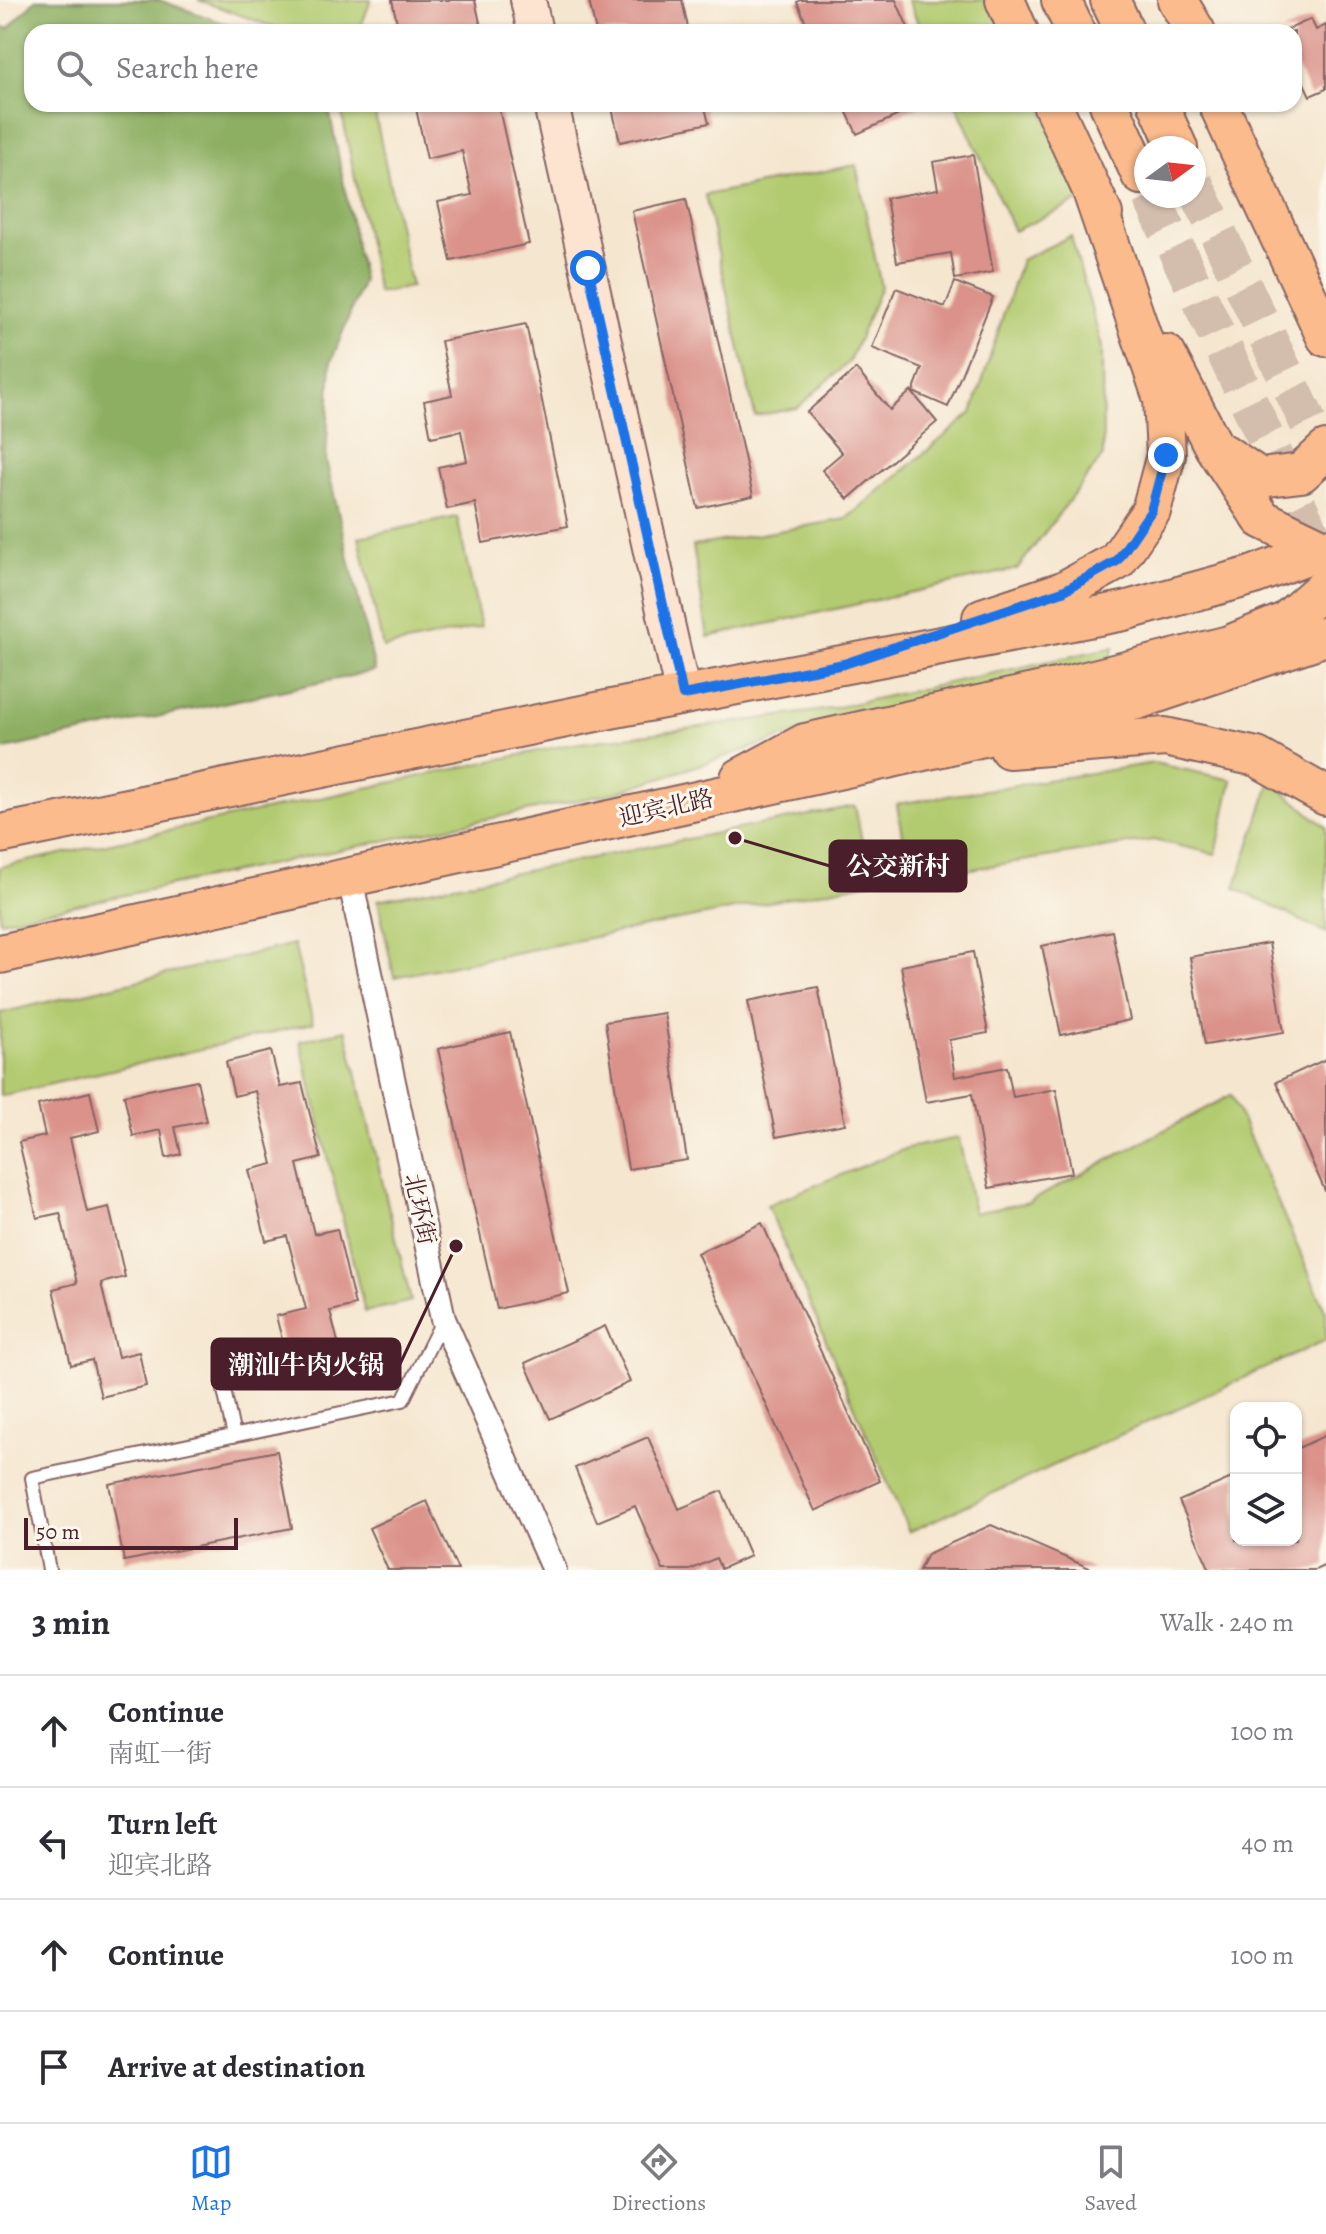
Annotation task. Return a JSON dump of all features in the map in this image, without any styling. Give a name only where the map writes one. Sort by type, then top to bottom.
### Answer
[{"type":"main road","points":[[528,0],[533,24]]},
{"type":"main road","points":[[1005,0],[1016,24]]},
{"type":"main road","points":[[1061,0],[1072,24]]},
{"type":"main road","points":[[1110,0],[1121,24]]},
{"type":"main road","points":[[1170,0],[1180,24]]},
{"type":"main road","points":[[1177,0],[1191,24]]},
{"type":"main road","points":[[553,112],[683,695]]},
{"type":"main road","points":[[1056,112],[1174,370],[1214,447],[1262,519],[1326,564]]},
{"type":"main road","points":[[1113,112],[1134,159]]},
{"type":"main road","points":[[1162,112],[1173,136]]},
{"type":"main road","points":[[1222,112],[1326,337]]},
{"type":"main road","points":[[1242,112],[1326,279]]},
{"type":"main road","points":[[844,664],[1063,591],[1117,561],[1151,511],[1166,455],[1163,399],[1092,191]]},
{"type":"main road","points":[[1214,447],[1260,478],[1301,473],[1326,450]]},
{"type":"main road","points":[[0,834],[683,695],[1124,611],[1251,576],[1326,564]]},
{"type":"main road","points":[[695,801],[805,743],[1070,685],[1229,645],[1285,622],[1326,564]]},
{"type":"main road","name":"迎宾北路","points":[[0,954],[942,747],[1137,700],[1326,636]]},
{"type":"main road","points":[[942,747],[1025,749],[1165,737],[1257,757],[1326,796]]},
{"type":"street","name":"北环街","points":[[350,878],[443,1319],[554,1570]]},
{"type":"lane","points":[[49,1570],[32,1478],[403,1400],[443,1319]]},
{"type":"lane","points":[[224,1390],[234,1436]]},
{"type":"green space","points":[[35,0],[159,0],[226,24],[24,24],[24,112],[330,112],[363,281],[331,362],[326,460],[375,671],[0,750],[0,26],[8,29]]},
{"type":"green space","points":[[198,0],[371,0],[362,24],[266,24]]},
{"type":"green space","points":[[908,0],[992,0],[1002,24],[918,24]]},
{"type":"green space","points":[[342,112],[375,112],[411,287],[378,293]]},
{"type":"green space","points":[[960,112],[1044,112],[1083,199],[1014,231]]},
{"type":"green space","points":[[856,165],[881,287],[849,362],[797,408],[755,416],[705,195]]},
{"type":"green space","points":[[1071,236],[1102,347],[1103,456],[1017,569],[708,637],[693,546],[846,519],[972,413],[1021,260]]},
{"type":"green space","points":[[457,517],[481,627],[383,648],[359,537]]},
{"type":"green space","points":[[1114,647],[1110,658],[831,722],[617,792],[0,921],[0,867],[566,745],[824,710]]},
{"type":"green space","points":[[1154,763],[1232,780],[1216,854],[1153,840],[909,879],[897,804]]},
{"type":"green space","points":[[1271,781],[1326,827],[1326,933],[1235,888]]},
{"type":"green space","points":[[855,806],[870,882],[394,977],[378,900]]},
{"type":"green space","points":[[294,944],[313,1023],[0,1096],[0,1013]]},
{"type":"green space","points":[[346,1030],[411,1301],[365,1312],[300,1041]]},
{"type":"green space","points":[[1231,1095],[1326,1312],[1326,1340],[909,1532],[767,1205],[907,1148],[959,1138],[974,1213],[1029,1202]]},
{"type":"building","points":[[392,0],[475,0],[480,24],[397,24]]},
{"type":"building","points":[[682,0],[687,24],[594,24],[589,1]]},
{"type":"building","points":[[896,0],[906,24],[807,24],[797,2]]},
{"type":"building","points":[[1311,19],[1316,30],[1326,25],[1326,89],[1310,96],[1302,79],[1300,24]]},
{"type":"building","points":[[417,112],[500,112],[529,244],[451,261],[438,202],[472,195],[462,151],[427,159]]},
{"type":"building","points":[[613,112],[706,112],[709,123],[620,142]]},
{"type":"building","points":[[847,112],[905,112],[857,134]]},
{"type":"building","points":[[973,155],[993,272],[955,279],[951,253],[897,262],[886,198],[938,189],[933,162]]},
{"type":"building","points":[[686,199],[753,496],[698,508],[632,211]]},
{"type":"building","points":[[955,282],[993,297],[948,407],[913,392],[922,368],[872,348],[896,288],[945,307]]},
{"type":"building","points":[[526,324],[568,526],[483,543],[475,503],[447,509],[438,467],[467,461],[461,431],[431,437],[424,401],[452,395],[441,341]]},
{"type":"building","points":[[856,369],[890,410],[911,391],[937,422],[848,499],[822,470],[842,453],[807,412]]},
{"type":"building","points":[[1112,931],[1130,1020],[1061,1035],[1042,946]]},
{"type":"building","points":[[1269,943],[1284,1032],[1205,1045],[1190,957]]},
{"type":"building","points":[[973,952],[988,1033],[949,1040],[955,1077],[1007,1067],[1013,1097],[1056,1089],[1072,1173],[989,1188],[972,1094],[926,1102],[901,966]]},
{"type":"building","points":[[818,987],[845,1124],[776,1137],[748,1001]]},
{"type":"building","points":[[664,1013],[687,1160],[628,1169],[605,1022]]},
{"type":"building","points":[[510,1032],[569,1293],[497,1309],[438,1049]]},
{"type":"building","points":[[271,1051],[280,1087],[302,1083],[321,1158],[297,1164],[314,1234],[337,1229],[355,1305],[330,1311],[338,1342],[286,1355],[276,1316],[306,1309],[287,1236],[266,1241],[249,1170],[273,1164],[255,1091],[234,1096],[226,1062]]},
{"type":"building","points":[[1326,1059],[1326,1193],[1276,1082]]},
{"type":"building","points":[[197,1080],[206,1121],[175,1127],[181,1154],[166,1158],[161,1130],[133,1136],[124,1095]]},
{"type":"building","points":[[90,1092],[99,1131],[70,1138],[87,1212],[109,1207],[125,1277],[101,1283],[118,1357],[139,1352],[146,1386],[101,1397],[92,1360],[71,1365],[53,1289],[77,1283],[60,1213],[37,1218],[19,1142],[45,1136],[38,1105]]},
{"type":"building","points":[[762,1223],[880,1481],[815,1511],[697,1253]]},
{"type":"building","points":[[605,1326],[630,1382],[550,1419],[525,1363]]},
{"type":"building","points":[[1326,1435],[1326,1565],[1315,1570],[1210,1570],[1179,1501],[1230,1479],[1230,1546],[1302,1546],[1302,1446]]},
{"type":"building","points":[[648,1437],[679,1509],[722,1491],[750,1556],[721,1569],[716,1558],[690,1570],[663,1570],[635,1506],[597,1522],[575,1468]]},
{"type":"building","points":[[277,1451],[292,1528],[124,1561],[109,1484]]},
{"type":"building","points":[[427,1501],[458,1570],[388,1570],[369,1528]]},
{"type":"building","points":[[991,1525],[1094,1570],[919,1570],[927,1554]]},
{"type":"tunnel","points":[[1157,208],[1326,565]]},
{"type":"tunnel","points":[[1206,208],[1326,460]]},
{"type":"place","name":"公交新村","points":[[735,838]]},
{"type":"place","name":"潮汕牛肉火锅","points":[[456,1246]]},
{"type":"route","points":[[588,268],[683,695],[844,664],[1063,591],[1117,561],[1151,511],[1166,455]]}]
